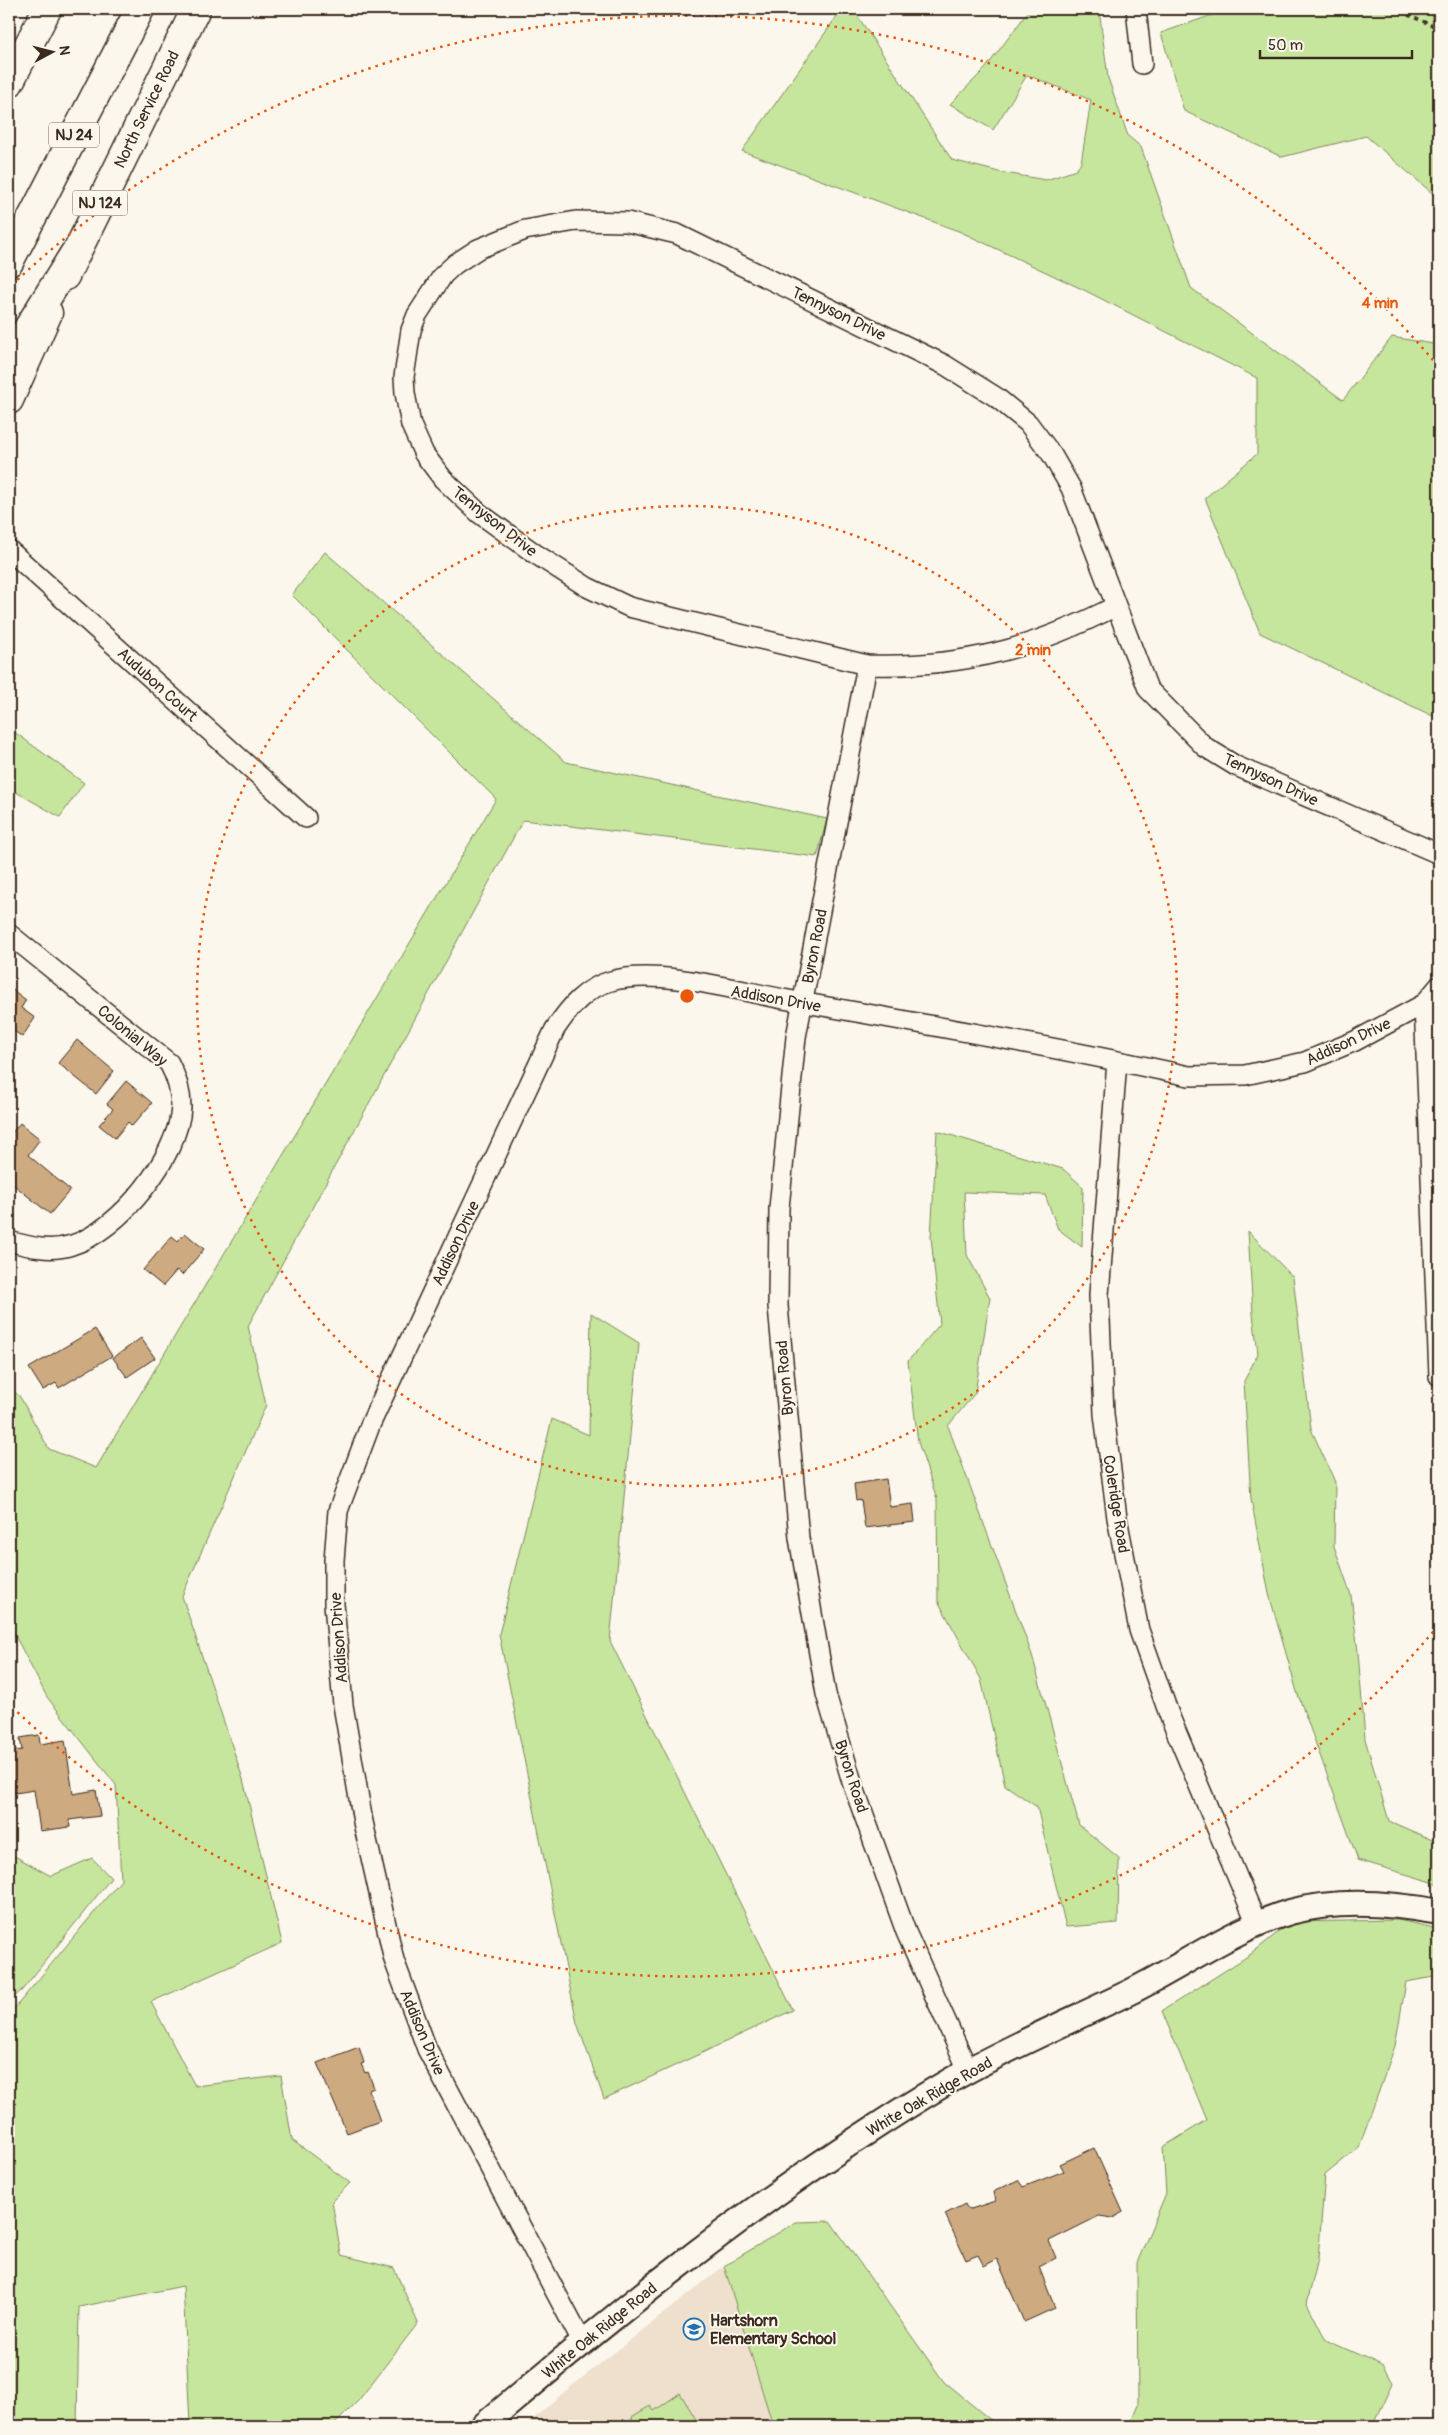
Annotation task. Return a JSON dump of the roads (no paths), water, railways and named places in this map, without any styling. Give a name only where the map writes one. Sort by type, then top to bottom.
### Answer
[{"type":"main road","points":[[9,83],[47,9]]},
{"type":"main road","name":"NJ 24","points":[[9,262],[140,9]]},
{"type":"main road","name":"North Service Road","points":[[9,400],[74,254],[196,9]]},
{"type":"main road","points":[[9,359],[74,254]]},
{"type":"street","points":[[1136,9],[1142,64]]},
{"type":"street","name":"Tennyson Drive","points":[[1116,606],[1071,629],[1028,645],[984,657],[939,664],[867,665],[629,607],[588,587],[534,553],[479,513],[443,479],[424,454],[411,425],[404,378],[411,330],[417,315],[443,275],[455,264],[478,249],[525,230],[576,220],[627,222],[677,234],[945,365],[996,397],[1028,422],[1052,455],[1071,488],[1148,689],[1205,747],[1236,766],[1439,854]]},
{"type":"street","name":"Audubon Court","points":[[9,550],[306,818]]},
{"type":"street","name":"Byron Road","points":[[867,665],[796,1037],[778,1208],[778,1306],[799,1538],[826,1694],[852,1782],[906,1932],[968,2070]]},
{"type":"street","name":"Colonial Way","points":[[9,934],[169,1063],[179,1089],[180,1107],[178,1126],[170,1145],[150,1180],[113,1220],[92,1236],[72,1245],[55,1248],[31,1247],[9,1240]]},
{"type":"street","name":"Addison Drive","points":[[582,2342],[427,2049],[394,1960],[363,1822],[343,1705],[334,1604],[334,1560],[338,1511],[375,1414],[555,1029],[572,1004],[589,991],[611,981],[641,976],[684,981],[804,1002],[1189,1076],[1245,1075],[1305,1062],[1355,1042],[1424,1004],[1439,986]]},
{"type":"street","points":[[1424,1004],[1439,1376]]},
{"type":"street","name":"Coleridge Road","points":[[1117,1061],[1098,1295],[1104,1414],[1117,1518],[1139,1630],[1170,1716],[1257,1924]]},
{"type":"street","name":"White Oak Ridge Road","points":[[483,2426],[582,2342],[731,2224],[804,2172],[968,2070],[1140,1986],[1257,1924],[1292,1912],[1332,1906],[1375,1904],[1439,1912]]},
{"type":"place","name":"Hartshorn Elementary School","points":[[694,2329]]}]
